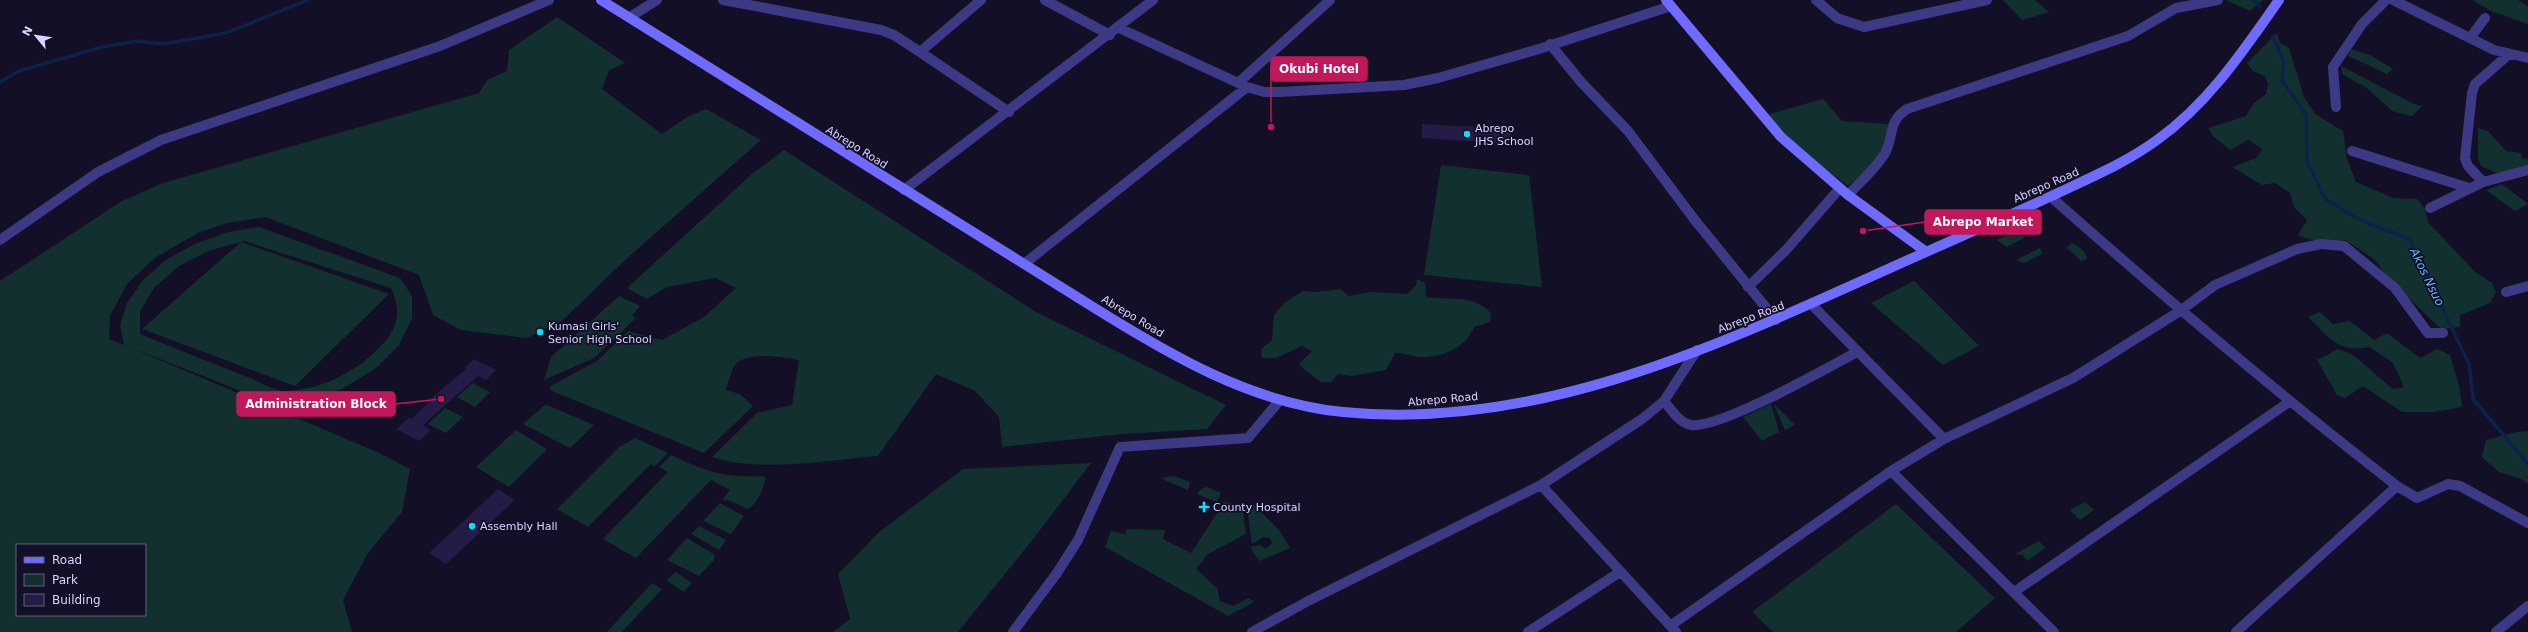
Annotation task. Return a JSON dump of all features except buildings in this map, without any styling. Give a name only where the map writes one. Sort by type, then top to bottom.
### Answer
[{"type":"main road","name":"Abrepo Road","points":[[601,0],[1024,264],[1191,363],[1221,379],[1280,400],[1338,412],[1387,414],[1473,409],[1561,396],[1697,350],[1776,320],[1812,305],[1925,251],[2051,197],[2124,162],[2164,136],[2185,118],[2252,39],[2279,0]]},
{"type":"main road","points":[[1669,3],[1781,137],[1848,195],[1925,251]]},
{"type":"street","points":[[0,240],[98,172],[154,143],[440,46],[549,0]]},
{"type":"street","points":[[630,17],[657,0]]},
{"type":"street","points":[[723,0],[881,30],[894,35],[1009,112]]},
{"type":"street","points":[[920,52],[981,0]]},
{"type":"street","points":[[1045,0],[1110,35]]},
{"type":"street","points":[[904,190],[1110,35],[1153,0]]},
{"type":"street","points":[[1024,264],[1242,85],[1330,0]]},
{"type":"street","points":[[1816,0],[1832,16],[1848,25],[1864,27],[1987,0]]},
{"type":"street","points":[[1848,195],[1884,153],[1888,144],[1891,124],[1896,115],[1907,109],[2128,36],[2176,8],[2218,0]]},
{"type":"street","points":[[2336,107],[2333,67],[2362,24],[2386,0]]},
{"type":"street","points":[[2393,0],[2508,56],[2528,58]]},
{"type":"street","points":[[1119,28],[1242,85],[1264,92],[1280,92],[1404,85],[1550,44],[1669,3]]},
{"type":"street","points":[[2470,38],[2485,18]]},
{"type":"street","points":[[1550,44],[1582,82],[1628,131],[1748,287],[1776,320]]},
{"type":"street","points":[[2483,182],[2468,166],[2465,158],[2472,93],[2475,84],[2508,56]]},
{"type":"street","points":[[2352,151],[2469,188]]},
{"type":"street","points":[[2430,208],[2483,182],[2528,170]]},
{"type":"street","points":[[1748,287],[1786,250],[1840,188]]},
{"type":"street","points":[[2051,197],[2180,311],[2289,402],[2397,486],[2417,498],[2448,484],[2460,486],[2528,523]]},
{"type":"street","points":[[1541,485],[1673,629],[1891,471],[1944,439],[2073,378],[2180,311],[2215,286],[2252,268],[2298,249],[2321,244],[2336,244],[2344,246],[2395,288],[2428,333],[2443,333]]},
{"type":"street","points":[[2506,292],[2528,286]]},
{"type":"street","points":[[1812,305],[1856,352],[1944,439]]},
{"type":"street","points":[[1252,632],[1308,601],[1541,485],[1642,419],[1664,401],[1697,350]]},
{"type":"street","points":[[1664,401],[1682,421],[1703,426],[1795,385],[1856,352]]},
{"type":"street","points":[[1013,632],[1057,573],[1078,540],[1120,447],[1248,438],[1280,400]]},
{"type":"street","points":[[2014,592],[2289,402]]},
{"type":"street","points":[[1891,471],[2054,632]]},
{"type":"street","points":[[2236,632],[2397,486]]},
{"type":"street","points":[[1528,632],[1620,572]]},
{"type":"street","points":[[2496,632],[2528,606]]},
{"type":"green space","points":[[2003,0],[2035,0],[2049,12],[2022,20]]},
{"type":"green space","points":[[2226,0],[2263,0],[2250,11]]},
{"type":"green space","points":[[2472,0],[2518,0],[2528,6],[2528,24],[2493,12]]},
{"type":"green space","points":[[557,17],[625,63],[609,70],[602,89],[662,134],[687,117],[706,109],[761,140],[624,261],[562,321],[527,338],[461,330],[433,315],[419,275],[265,217],[227,223],[200,232],[156,257],[127,284],[110,316],[109,339],[124,345],[120,325],[127,303],[143,280],[167,259],[197,243],[228,232],[259,227],[400,278],[412,296],[412,319],[399,345],[375,369],[342,389],[306,401],[271,403],[127,346],[377,452],[410,469],[402,512],[368,553],[343,600],[352,632],[0,632],[0,281],[120,202],[163,183],[479,93],[487,80],[507,71],[509,50]],"holes":[[[244,241],[391,288],[396,305],[396,320],[390,334],[379,348],[348,372],[324,384],[298,390],[280,391],[271,388],[250,378],[140,334],[140,312],[154,288],[179,266],[211,250]]]},
{"type":"green space","points":[[2277,33],[2280,43],[2289,48],[2304,97],[2315,114],[2343,131],[2347,159],[2356,182],[2393,198],[2417,199],[2425,209],[2428,222],[2475,272],[2492,283],[2496,292],[2490,303],[2460,315],[2460,327],[2441,329],[2389,279],[2374,259],[2345,240],[2321,241],[2298,235],[2307,220],[2294,207],[2290,193],[2275,183],[2262,185],[2232,167],[2256,158],[2262,149],[2248,140],[2230,150],[2212,135],[2208,128],[2246,116],[2254,103],[2266,94],[2268,84],[2265,76],[2253,71],[2247,63]]},
{"type":"green space","points":[[2351,49],[2370,55],[2393,69],[2387,74],[2348,56]]},
{"type":"green space","points":[[2341,66],[2414,104],[2422,106],[2412,116],[2392,111],[2367,88],[2342,74]]},
{"type":"green space","points":[[1823,99],[1842,121],[1888,124],[1883,145],[1876,160],[1865,172],[1848,186],[1794,144],[1776,125],[1769,114]]},
{"type":"green space","points":[[2478,128],[2488,131],[2506,151],[2521,153],[2522,158],[2528,159],[2528,168],[2501,175],[2481,166],[2478,158]]},
{"type":"green space","points":[[784,150],[1036,312],[1226,405],[1207,429],[1122,434],[1002,447],[999,417],[975,391],[936,374],[878,456],[772,465],[731,462],[712,457],[757,413],[792,405],[799,360],[757,356],[741,360],[736,364],[731,373],[726,390],[740,394],[753,406],[704,453],[552,391],[549,387],[597,361],[628,331],[662,340],[704,317],[736,288],[715,278],[667,287],[647,299],[627,288],[752,174]]},
{"type":"green space","points":[[1441,165],[1529,175],[1542,287],[1424,275]]},
{"type":"green space","points":[[2502,184],[2528,204],[2515,211],[2486,190]]},
{"type":"green space","points":[[2016,230],[2024,236],[2024,238],[2007,247],[1997,240]]},
{"type":"green space","points":[[241,242],[389,294],[295,386],[142,329]]},
{"type":"green space","points":[[2071,243],[2082,249],[2087,256],[2087,259],[2081,261],[2067,248]]},
{"type":"green space","points":[[2040,248],[2042,254],[2024,263],[2016,260]]},
{"type":"green space","points":[[1417,279],[1425,283],[1426,297],[1460,299],[1476,303],[1491,313],[1490,322],[1474,327],[1465,341],[1459,346],[1445,353],[1437,356],[1420,357],[1395,353],[1386,370],[1352,376],[1338,374],[1331,382],[1320,382],[1299,364],[1312,351],[1302,346],[1276,358],[1262,358],[1261,349],[1272,340],[1274,315],[1284,303],[1303,291],[1316,292],[1341,289],[1349,296],[1372,292],[1407,294],[1416,285]]},
{"type":"green space","points":[[1914,281],[1979,346],[1943,365],[1871,303]]},
{"type":"green space","points":[[619,296],[640,306],[632,316],[636,318],[594,358],[544,380],[551,357]]},
{"type":"green space","points":[[2320,312],[2333,324],[2350,321],[2374,340],[2387,333],[2420,358],[2437,349],[2450,355],[2459,385],[2462,407],[2434,412],[2402,412],[2363,386],[2345,398],[2337,395],[2317,360],[2338,349],[2353,355],[2393,389],[2404,387],[2393,363],[2370,347],[2349,348],[2342,346],[2329,337],[2308,317]]},
{"type":"green space","points":[[473,383],[490,392],[475,407],[457,397]]},
{"type":"green space","points":[[1773,403],[1795,425],[1785,430]]},
{"type":"green space","points":[[1771,404],[1779,432],[1762,441],[1743,417]]},
{"type":"green space","points":[[545,405],[594,425],[570,448],[523,424]]},
{"type":"green space","points":[[445,408],[463,417],[446,433],[428,424]]},
{"type":"green space","points":[[516,430],[547,449],[509,487],[476,467]]},
{"type":"green space","points":[[2528,431],[2528,484],[2521,479],[2499,472],[2482,457],[2486,440],[2517,432]]},
{"type":"green space","points":[[635,438],[668,453],[655,466],[651,464],[588,527],[557,509],[619,447]]},
{"type":"green space","points":[[671,455],[714,472],[736,476],[762,476],[765,477],[764,485],[756,501],[750,508],[747,509],[731,501],[722,500],[730,490],[711,480],[636,558],[603,539],[668,472],[659,467]]},
{"type":"green space","points":[[1091,463],[1034,538],[958,632],[833,632],[850,619],[838,574],[879,532],[963,469]]},
{"type":"green space","points":[[1174,476],[1190,482],[1188,490],[1160,478]]},
{"type":"green space","points":[[1207,487],[1221,493],[1217,502],[1197,494],[1200,490]]},
{"type":"green space","points":[[1224,502],[1242,505],[1246,534],[1208,554],[1196,569],[1217,588],[1220,601],[1233,606],[1249,598],[1254,602],[1228,616],[1105,547],[1111,531],[1125,534],[1127,529],[1165,530],[1163,539],[1191,553]]},
{"type":"green space","points":[[2085,502],[2094,510],[2080,520],[2070,510]]},
{"type":"green space","points":[[720,503],[744,516],[731,534],[703,521]]},
{"type":"green space","points":[[1896,504],[1995,598],[1956,632],[1773,632],[1752,612]]},
{"type":"green space","points":[[1254,505],[1279,530],[1290,548],[1259,561],[1250,547],[1259,545],[1266,549],[1272,543],[1270,538],[1264,537],[1252,544],[1247,507]]},
{"type":"green space","points":[[699,526],[726,540],[719,550],[691,534]]},
{"type":"green space","points":[[687,538],[715,555],[714,560],[699,576],[667,560]]},
{"type":"green space","points":[[2039,541],[2045,548],[2027,561],[2023,555],[2015,554]]},
{"type":"green space","points":[[676,572],[692,583],[684,592],[666,580]]},
{"type":"green space","points":[[652,583],[662,589],[622,632],[607,632]]},
{"type":"waterway","points":[[0,82],[19,71],[102,47],[137,41],[163,44],[226,33],[308,0]]},
{"type":"waterway","name":"Akos Nsuo","points":[[2253,0],[2260,6]]},
{"type":"waterway","name":"Akos Nsuo","points":[[2273,36],[2284,63],[2282,80],[2306,115],[2307,161],[2325,199],[2360,220],[2409,239],[2469,364],[2473,399],[2528,464]]},
{"type":"place","name":"Okubi Hotel","points":[[1271,127]]},
{"type":"place","name":"Abrepo JHS School","points":[[1467,134]]},
{"type":"place","name":"Abrepo Market","points":[[1863,231]]},
{"type":"place","name":"Kumasi Girls' Senior High School","points":[[540,332]]},
{"type":"place","name":"Administration Block","points":[[441,399]]},
{"type":"place","name":"County Hospital","points":[[1204,507]]},
{"type":"place","name":"Assembly Hall","points":[[472,526]]}]
